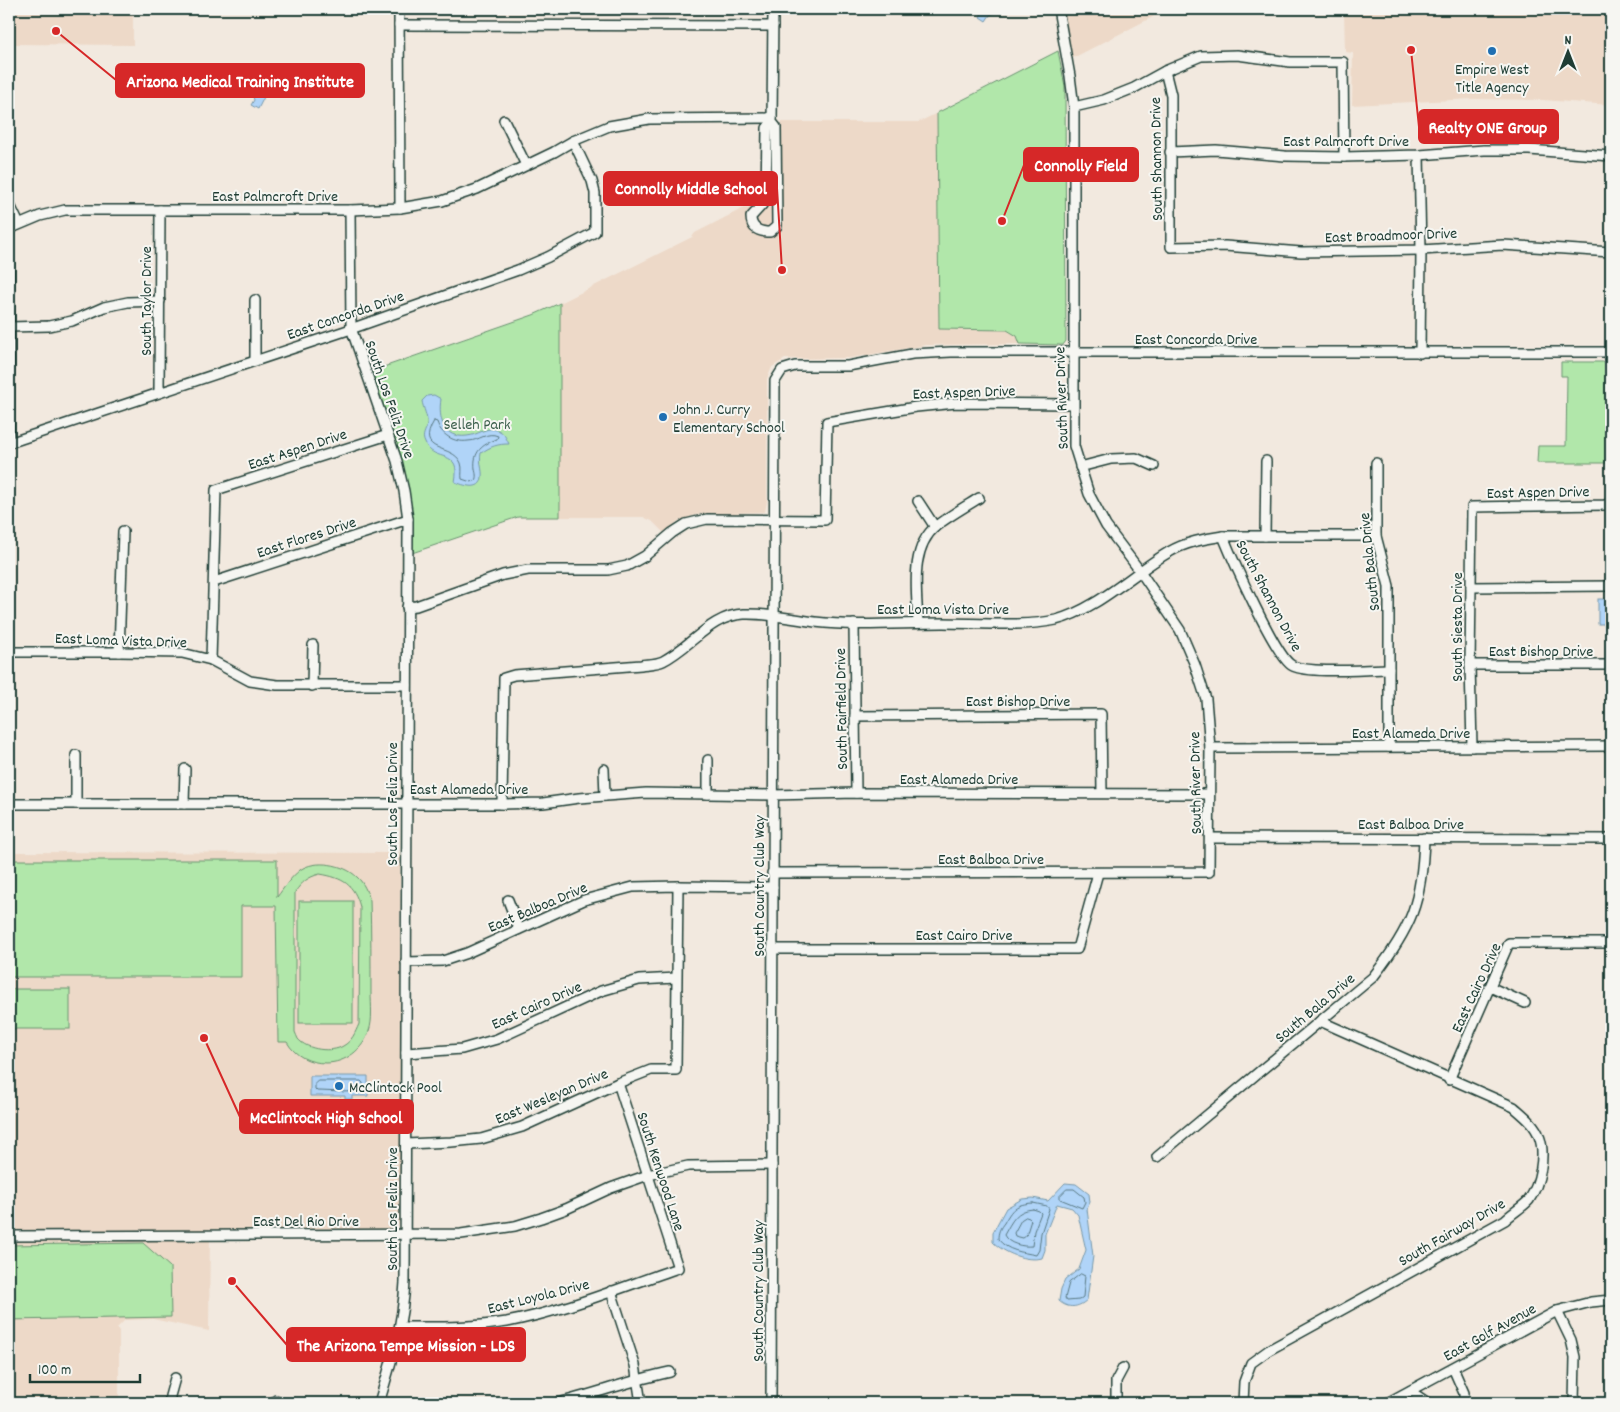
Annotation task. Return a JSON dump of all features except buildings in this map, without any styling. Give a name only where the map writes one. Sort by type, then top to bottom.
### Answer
[{"type":"street","points":[[399,9],[400,208]]},
{"type":"street","points":[[772,120],[767,128],[766,200],[751,217],[753,226],[764,232],[770,232],[777,226],[776,127],[772,120],[773,9]]},
{"type":"street","name":"South River Drive","points":[[1058,9],[1074,106],[1074,446],[1089,494],[1106,526],[1140,571],[1180,630],[1196,665],[1206,699],[1210,748],[1209,872]]},
{"type":"street","points":[[399,25],[773,26]]},
{"type":"street","points":[[1074,106],[1104,100],[1201,56],[1236,55],[1290,62],[1343,62],[1344,157]]},
{"type":"street","name":"South Shannon Drive","points":[[1165,71],[1171,95],[1171,247]]},
{"type":"street","points":[[504,120],[526,165]]},
{"type":"street","name":"East Palmcroft Drive","points":[[9,229],[18,224],[65,210],[350,210],[400,208],[442,201],[477,188],[573,141],[609,126],[640,120],[772,120]]},
{"type":"street","name":"East Concorda Drive","points":[[9,443],[255,361],[518,270],[548,257],[595,232],[595,193],[592,181],[573,141]]},
{"type":"street","name":"East Palmcroft Drive","points":[[1170,152],[1216,150],[1285,156],[1344,157],[1419,155],[1484,150],[1529,150],[1611,156]]},
{"type":"street","points":[[1419,155],[1421,250],[1420,353]]},
{"type":"street","points":[[9,203],[18,224]]},
{"type":"street","name":"South Taylor Drive","points":[[159,392],[160,210]]},
{"type":"street","name":"South Los Feliz Drive","points":[[350,210],[351,328],[397,461],[408,519],[406,607],[406,1282],[400,1327],[379,1403]]},
{"type":"street","points":[[9,229],[9,443]]},
{"type":"street","name":"East Broadmoor Drive","points":[[1171,247],[1225,246],[1301,252],[1421,250],[1503,245],[1611,252]]},
{"type":"street","points":[[255,300],[255,361]]},
{"type":"street","points":[[9,328],[49,326],[72,321],[104,307],[128,302],[160,301]]},
{"type":"street","name":"East Concorda Drive","points":[[782,370],[795,366],[848,366],[912,354],[951,352],[1611,352]]},
{"type":"street","name":"South Country Club Way","points":[[772,1403],[772,873],[775,382],[782,370]]},
{"type":"street","name":"East Aspen Drive","points":[[774,519],[825,520],[827,422],[916,407],[956,404],[1073,404]]},
{"type":"street","name":"East Aspen Drive","points":[[214,582],[216,490],[388,435]]},
{"type":"street","points":[[1080,467],[1111,459],[1136,458],[1154,466]]},
{"type":"street","name":"South Shannon Drive","points":[[1265,536],[1266,461]]},
{"type":"street","name":"South Bala Drive","points":[[1376,464],[1376,536],[1389,586],[1389,747]]},
{"type":"street","points":[[918,623],[917,565],[922,544],[935,527],[979,498]]},
{"type":"street","points":[[918,501],[935,527]]},
{"type":"street","name":"East Aspen Drive","points":[[1472,507],[1609,505]]},
{"type":"street","name":"South Siesta Drive","points":[[1472,507],[1470,665],[1472,747]]},
{"type":"street","name":"East Flores Drive","points":[[214,582],[408,519]]},
{"type":"street","points":[[406,607],[416,606],[511,573],[528,570],[608,570],[627,566],[645,556],[672,533],[686,524],[707,519],[774,519]]},
{"type":"street","points":[[119,652],[123,531]]},
{"type":"street","name":"South Shannon Drive","points":[[1223,536],[1235,565],[1279,652],[1292,666],[1310,670],[1389,669]]},
{"type":"street","name":"East Loma Vista Drive","points":[[502,804],[504,678],[514,675],[662,662],[718,621],[730,616],[743,614],[815,622],[854,624],[1015,623],[1055,620],[1084,610],[1170,551],[1197,540],[1223,536],[1376,536]]},
{"type":"street","points":[[211,660],[214,582]]},
{"type":"street","points":[[1471,587],[1611,586]]},
{"type":"street","name":"South Fairfield Drive","points":[[854,624],[856,793]]},
{"type":"street","points":[[312,686],[313,645]]},
{"type":"street","name":"East Loma Vista Drive","points":[[9,652],[182,653],[211,660],[250,681],[277,685],[407,685]]},
{"type":"street","name":"East Bishop Drive","points":[[1470,665],[1611,665]]},
{"type":"street","name":"East Bishop Drive","points":[[855,716],[1101,714],[1102,793]]},
{"type":"street","name":"East Alameda Drive","points":[[1210,748],[1611,746]]},
{"type":"street","points":[[76,755],[76,804]]},
{"type":"street","points":[[708,760],[708,794]]},
{"type":"street","points":[[184,804],[185,769]]},
{"type":"street","points":[[604,769],[605,796]]},
{"type":"street","name":"East Alameda Drive","points":[[9,804],[502,804],[543,803],[646,793],[773,795],[856,793],[1209,794]]},
{"type":"street","name":"East Balboa Drive","points":[[1210,838],[1611,839]]},
{"type":"street","name":"South Bala Drive","points":[[1157,1157],[1373,977],[1392,952],[1408,926],[1418,900],[1423,871],[1424,838]]},
{"type":"street","name":"East Cairo Drive","points":[[772,949],[1077,949],[1098,872]]},
{"type":"street","name":"East Balboa Drive","points":[[772,873],[1209,872]]},
{"type":"street","points":[[676,978],[678,886]]},
{"type":"street","name":"East Balboa Drive","points":[[406,962],[443,961],[467,953],[584,900],[633,887],[773,887]]},
{"type":"street","points":[[508,900],[519,929]]},
{"type":"street","name":"East Cairo Drive","points":[[1449,1080],[1509,943],[1611,943]]},
{"type":"street","name":"East Cairo Drive","points":[[406,1053],[462,1049],[497,1039],[601,991],[639,980],[676,978]]},
{"type":"street","name":"East Wesleyan Drive","points":[[406,1144],[480,1139],[522,1127],[651,1070],[676,1070],[676,978]]},
{"type":"street","points":[[1490,987],[1525,1003]]},
{"type":"street","name":"South Fairway Drive","points":[[1244,1403],[1244,1382],[1251,1363],[1269,1350],[1505,1220],[1529,1200],[1540,1176],[1542,1157],[1539,1136],[1528,1119],[1514,1107],[1449,1080],[1320,1021]]},
{"type":"street","name":"South Kenwood Lane","points":[[618,1083],[678,1268]]},
{"type":"street","name":"East Del Rio Drive","points":[[9,1236],[461,1234],[515,1226],[566,1209],[611,1188],[648,1175],[688,1166],[772,1165]]},
{"type":"street","name":"East Loyola Drive","points":[[400,1327],[458,1328],[507,1322],[556,1310],[678,1268]]},
{"type":"street","points":[[611,1291],[635,1365],[641,1403]]},
{"type":"street","name":"East Golf Avenue","points":[[1387,1403],[1556,1311],[1591,1302],[1611,1300]]},
{"type":"street","points":[[1556,1311],[1571,1340],[1575,1357],[1574,1403]]},
{"type":"street","points":[[1116,1403],[1116,1381],[1123,1368]]},
{"type":"street","points":[[1452,1368],[1464,1393],[1464,1403]]},
{"type":"street","points":[[558,1403],[590,1396],[638,1379],[670,1372]]},
{"type":"street","points":[[170,1403],[175,1378]]},
{"type":"street","points":[[1410,1391],[1428,1403]]},
{"type":"shaded area","points":[[9,9],[133,9],[133,45],[9,44]]},
{"type":"shaded area","points":[[1064,9],[1168,9],[1073,58],[1066,30]]},
{"type":"shaded area","points":[[1284,9],[1611,9],[1611,105],[1542,100],[1473,99],[1352,105],[1353,53],[1345,52],[1344,10]]},
{"type":"shaded area","points":[[937,113],[939,329],[1007,330],[1017,336],[1020,344],[926,345],[850,358],[785,359],[772,367],[767,379],[767,501],[765,512],[699,514],[678,521],[664,533],[652,521],[643,517],[560,517],[560,303],[692,237],[695,233],[763,198],[781,194],[782,122],[919,122]]},
{"type":"shaded area","points":[[9,852],[400,853],[400,1223],[392,1229],[210,1229],[209,1331],[153,1319],[125,1320],[117,1328],[119,1331],[119,1403],[9,1403]]},
{"type":"green space","points":[[1058,51],[1065,86],[1066,341],[1063,345],[1020,344],[1017,336],[1007,330],[939,329],[937,113]]},
{"type":"green space","name":"Selleh Park","points":[[560,303],[560,517],[518,517],[412,553],[411,529],[404,483],[393,438],[372,371],[533,315]]},
{"type":"green space","points":[[1561,362],[1611,362],[1611,463],[1537,463],[1538,446],[1566,446],[1567,376],[1561,376]]},
{"type":"green space","points":[[9,860],[277,860],[277,897],[300,870],[321,864],[337,866],[357,877],[370,900],[372,1012],[370,1027],[366,1038],[358,1049],[340,1061],[320,1063],[308,1060],[298,1055],[287,1042],[278,1042],[276,906],[241,906],[241,977],[9,977]],"holes":[[[320,874],[346,883],[358,899],[360,907],[359,1024],[349,1042],[338,1048],[326,1050],[307,1046],[298,1039],[295,1032],[295,892],[309,878]]]},
{"type":"green space","points":[[299,901],[353,901],[353,1023],[299,1023]]},
{"type":"green space","points":[[9,989],[70,989],[70,1029],[9,1029]]},
{"type":"green space","points":[[143,1243],[170,1267],[171,1317],[9,1320],[9,1245]]},
{"type":"water","points":[[995,9],[996,12],[990,15],[986,21],[980,17],[983,11]]},
{"type":"water","points":[[258,89],[264,97],[258,109],[251,105],[254,100],[252,93]]},
{"type":"water","points":[[434,395],[441,399],[440,413],[447,431],[459,436],[467,436],[493,429],[501,432],[509,444],[501,444],[481,453],[482,477],[478,485],[462,485],[455,482],[455,464],[446,457],[434,453],[425,443],[424,436],[427,421],[422,401],[427,396]]},
{"type":"water","points":[[1598,599],[1611,599],[1611,624],[1598,624]]},
{"type":"water","name":"McClintock Pool","points":[[310,1076],[368,1076],[368,1096],[352,1096],[352,1099],[345,1099],[345,1096],[310,1096]]},
{"type":"water","points":[[1065,1183],[1076,1184],[1089,1194],[1090,1202],[1087,1209],[1093,1256],[1087,1300],[1080,1305],[1073,1306],[1059,1301],[1065,1280],[1079,1269],[1086,1250],[1078,1215],[1072,1208],[1057,1204],[1045,1234],[1045,1250],[1042,1258],[1022,1258],[1003,1250],[993,1242],[993,1232],[1006,1208],[1022,1199],[1033,1198],[1048,1201]]},
{"type":"place","name":"Arizona Medical Training Institute","points":[[56,31]]},
{"type":"place","name":"Realty ONE Group","points":[[1411,50]]},
{"type":"place","name":"Empire West Title Agency","points":[[1492,51]]},
{"type":"place","name":"Connolly Field","points":[[1002,221]]},
{"type":"place","name":"Connolly Middle School","points":[[782,270]]},
{"type":"place","name":"John J. Curry Elementary School","points":[[663,417]]},
{"type":"place","name":"McClintock High School","points":[[204,1038]]},
{"type":"place","name":"McClintock Pool","points":[[339,1086]]},
{"type":"place","name":"The Arizona Tempe Mission - LDS","points":[[232,1281]]}]
